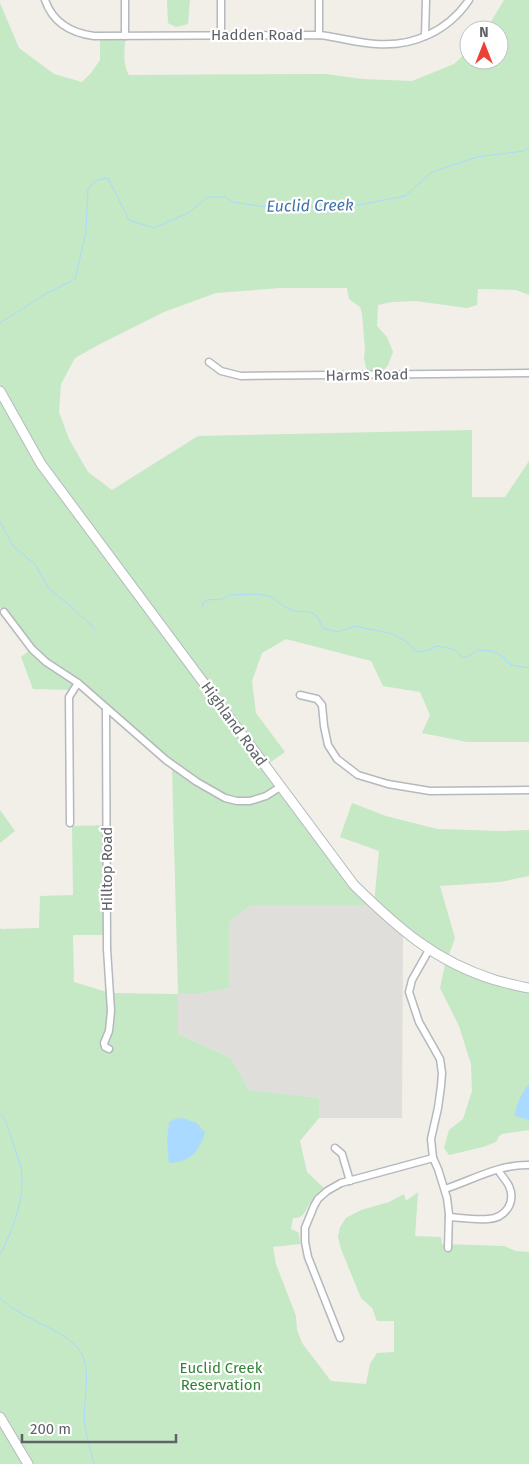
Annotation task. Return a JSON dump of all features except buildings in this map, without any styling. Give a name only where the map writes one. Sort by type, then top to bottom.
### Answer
[{"type":"street","name":"Hadden Road","points":[[45,0],[50,11],[58,21],[75,32],[94,36],[319,35],[375,44],[410,42],[440,29],[455,17],[469,0]]},
{"type":"street","points":[[125,0],[125,36]]},
{"type":"street","points":[[221,0],[221,36]]},
{"type":"street","points":[[319,0],[319,35]]},
{"type":"street","points":[[425,36],[426,0]]},
{"type":"street","name":"Harms Road","points":[[209,362],[221,371],[241,376],[529,374]]},
{"type":"street","name":"Highland Road","points":[[0,391],[41,464],[354,885],[386,917],[428,950],[478,974],[529,988]]},
{"type":"street","points":[[4,612],[32,649],[46,662],[78,683],[166,760],[197,782],[225,798],[237,800],[250,800],[266,796],[280,787]]},
{"type":"street","points":[[70,823],[69,697],[78,683]]},
{"type":"street","points":[[300,695],[317,699],[322,705],[328,745],[337,759],[358,775],[388,784],[430,791],[529,790]]},
{"type":"street","name":"Hilltop Road","points":[[106,708],[107,949],[111,1011],[109,1031],[104,1043],[105,1047],[109,1049]]},
{"type":"street","points":[[428,950],[412,980],[409,992],[419,1022],[440,1059],[442,1073],[438,1108],[431,1139],[433,1158],[445,1189],[449,1217],[448,1248]]},
{"type":"street","points":[[335,1148],[342,1154],[350,1181]]},
{"type":"street","points":[[340,1338],[308,1257],[305,1242],[305,1228],[318,1199],[326,1191],[341,1183],[433,1158]]},
{"type":"street","points":[[445,1189],[517,1164],[529,1165]]},
{"type":"street","points":[[449,1217],[490,1219],[502,1216],[510,1207],[512,1195],[498,1170]]},
{"type":"street","points":[[0,1417],[28,1464]]},
{"type":"shaded area","points":[[251,905],[374,905],[403,930],[402,1118],[319,1118],[319,1098],[249,1090],[231,1058],[178,1034],[178,994],[198,994],[229,988],[229,922]]},
{"type":"green space","points":[[167,0],[190,0],[188,24],[176,27],[168,23]]},
{"type":"green space","points":[[504,0],[529,0],[529,295],[516,290],[478,289],[477,305],[467,308],[416,301],[392,302],[378,305],[377,326],[387,337],[393,352],[384,370],[368,371],[364,358],[362,313],[360,307],[349,299],[347,288],[280,288],[216,293],[164,312],[75,358],[61,384],[59,412],[69,439],[88,472],[112,490],[198,436],[472,430],[472,497],[505,497],[529,461],[529,742],[467,742],[422,733],[430,715],[420,692],[383,686],[371,661],[286,639],[262,653],[252,681],[256,713],[285,752],[265,766],[374,904],[379,851],[340,837],[352,803],[386,816],[437,829],[529,830],[529,876],[500,882],[440,886],[455,938],[447,960],[529,988],[529,1130],[502,1134],[496,1142],[449,1155],[444,1148],[449,1130],[463,1119],[472,1091],[471,1064],[459,1026],[440,988],[446,960],[374,905],[251,905],[229,922],[229,988],[198,994],[178,994],[172,765],[79,683],[74,690],[33,689],[21,657],[32,648],[0,607],[0,3],[19,48],[54,74],[82,82],[100,60],[100,36],[125,36],[125,61],[129,75],[326,74],[362,79],[412,81],[454,64],[459,59],[459,70],[509,70],[509,20],[492,20]]},
{"type":"green space","points":[[0,810],[15,831],[0,843]]},
{"type":"green space","name":"Euclid Creek Reservation","points":[[106,825],[107,935],[73,935],[74,982],[110,993],[178,994],[178,1034],[231,1058],[249,1090],[319,1098],[319,1118],[300,1141],[307,1172],[327,1191],[314,1206],[310,1203],[302,1216],[293,1218],[291,1229],[299,1233],[300,1244],[273,1247],[276,1264],[296,1316],[297,1330],[302,1343],[331,1381],[366,1384],[370,1364],[377,1353],[394,1352],[394,1321],[377,1321],[372,1308],[361,1298],[341,1249],[338,1237],[340,1227],[346,1218],[361,1210],[389,1202],[404,1194],[406,1201],[418,1192],[415,1236],[441,1237],[442,1244],[504,1246],[516,1251],[529,1252],[529,1464],[0,1464],[0,927],[1,929],[39,928],[40,896],[73,895],[72,826]]},
{"type":"water","points":[[528,1085],[529,1120],[515,1116],[519,1100]]},
{"type":"water","points":[[182,1118],[197,1123],[205,1133],[192,1155],[182,1161],[169,1163],[167,1140],[169,1122]]},
{"type":"waterway","name":"Euclid Creek","points":[[0,323],[42,296],[75,279],[86,232],[88,188],[97,180],[108,178],[129,220],[154,228],[188,213],[208,197],[225,197],[232,202],[280,209],[358,205],[405,196],[432,172],[477,157],[524,151],[529,147]]},
{"type":"waterway","points":[[0,522],[14,547],[34,563],[49,589],[95,629]]},
{"type":"waterway","points":[[202,607],[203,603],[207,600],[222,599],[230,595],[255,594],[270,596],[293,611],[310,612],[317,616],[323,628],[338,632],[355,626],[393,634],[420,652],[430,650],[436,646],[454,650],[462,657],[467,657],[478,650],[492,651],[502,656],[511,665],[529,668]]},
{"type":"waterway","name":"Euclid Creek","points":[[0,1113],[10,1133],[21,1168],[22,1179],[22,1190],[14,1224],[0,1254]]},
{"type":"waterway","name":"Euclid Creek","points":[[0,1298],[18,1311],[67,1338],[81,1353],[85,1362],[86,1373],[85,1426],[94,1464]]}]
